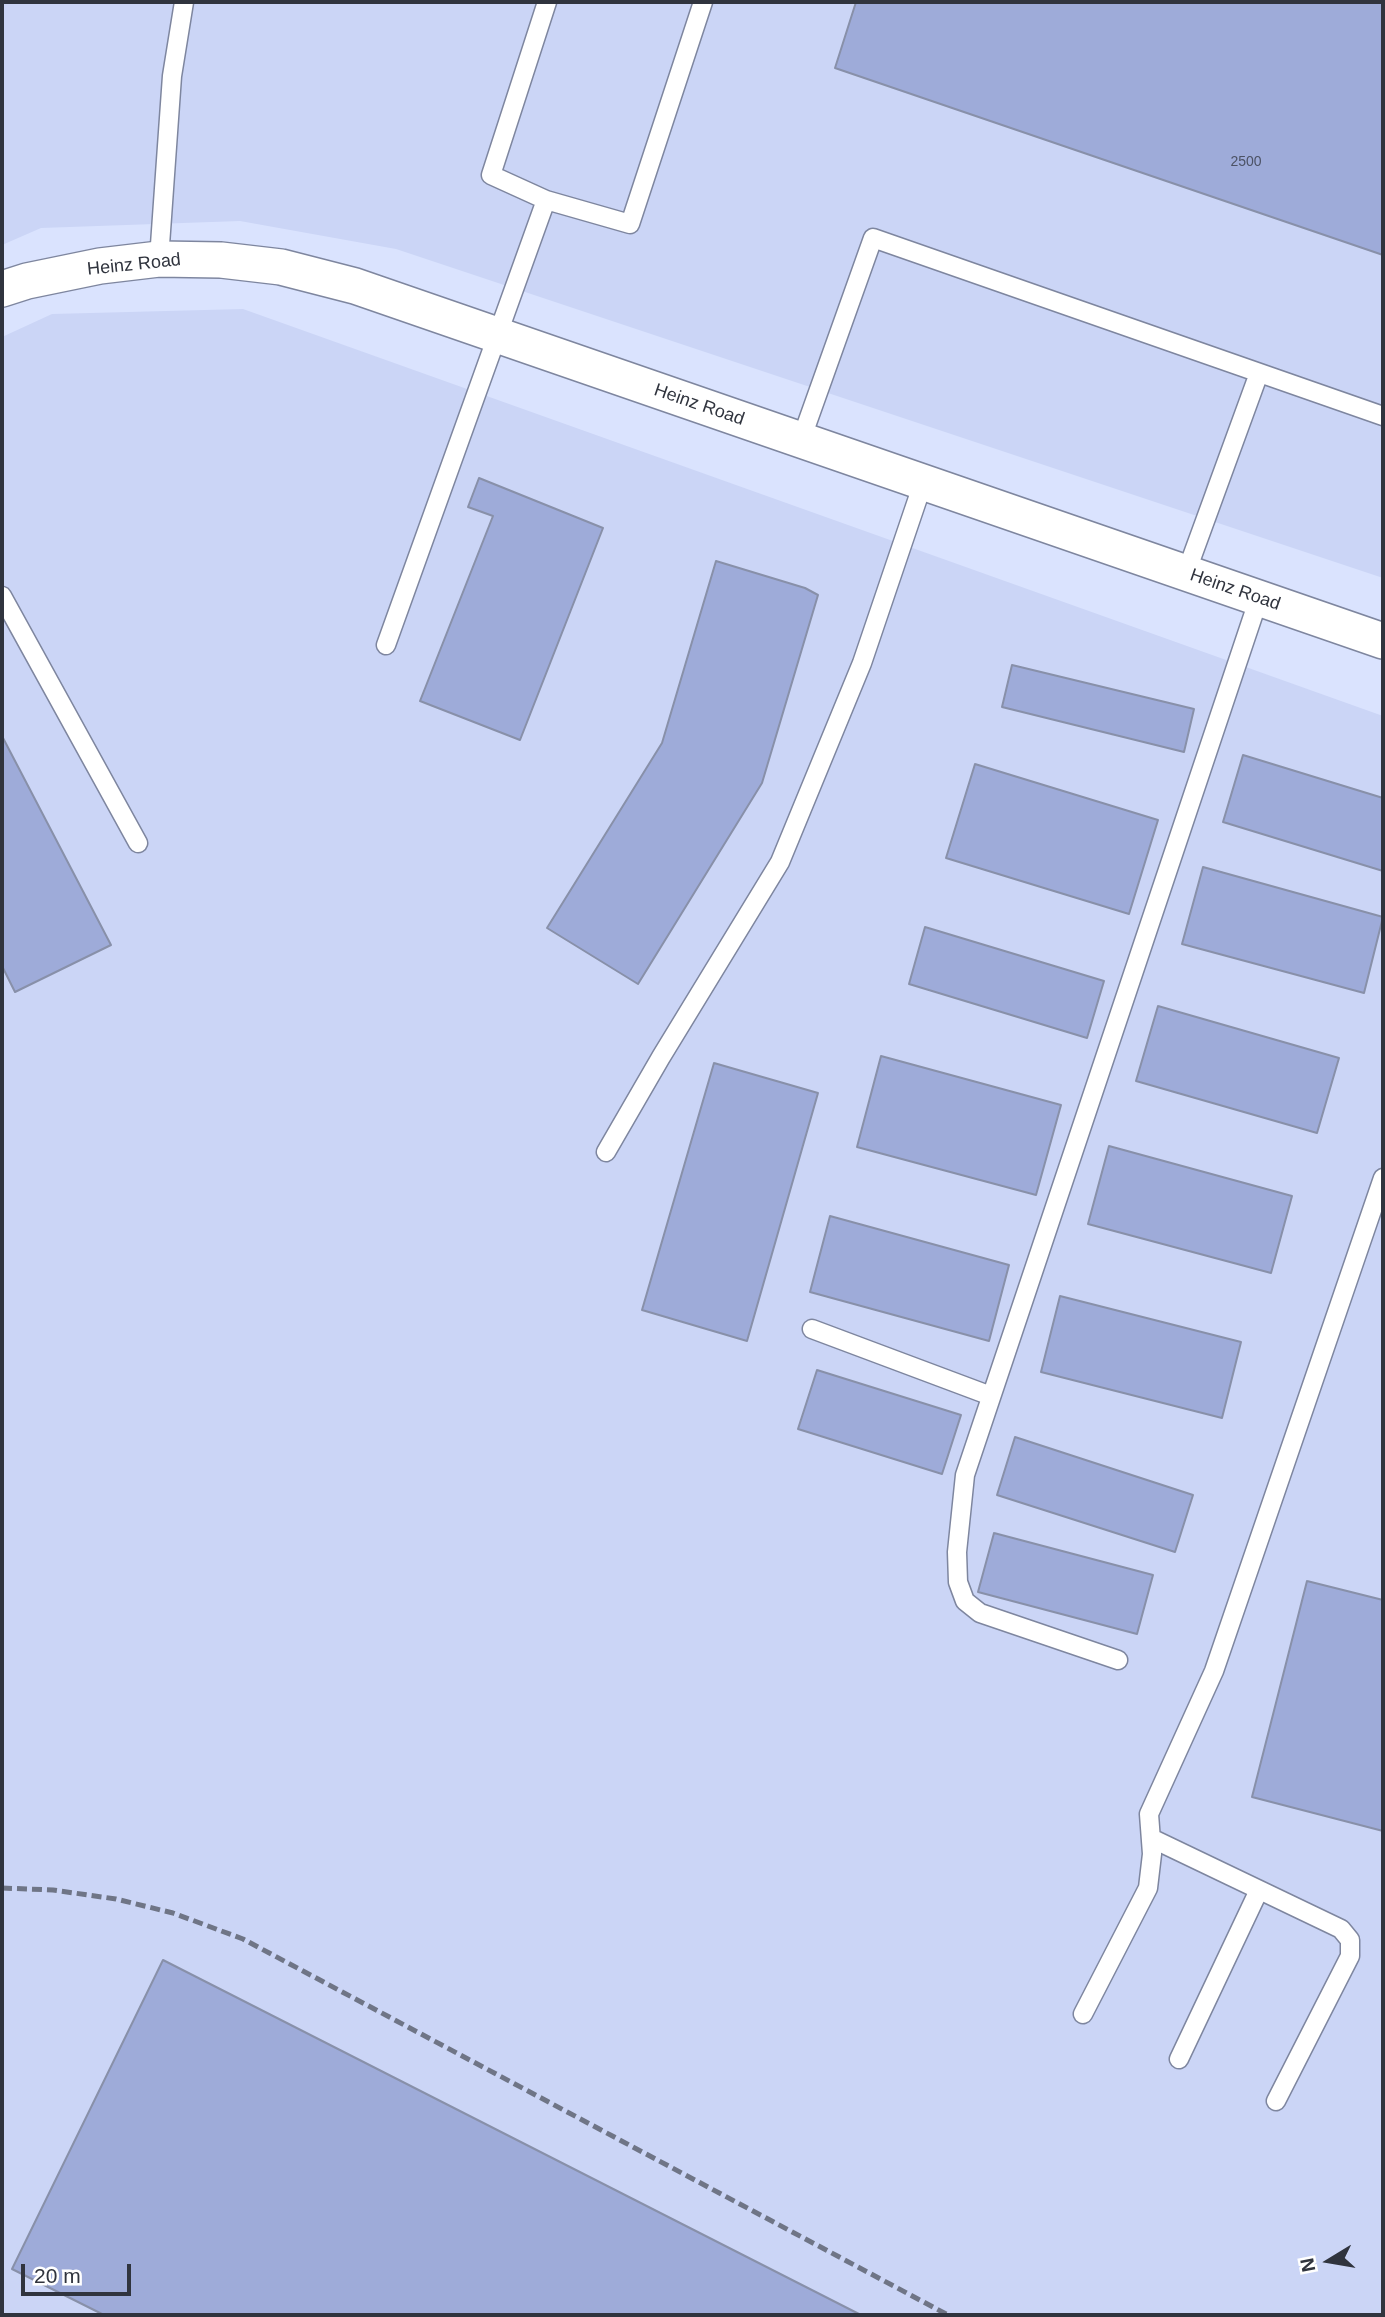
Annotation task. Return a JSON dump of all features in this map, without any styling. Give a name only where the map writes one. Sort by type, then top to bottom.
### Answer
[{"type":"street","name":"Heinz Road","points":[[2,289],[27,281],[88,269],[159,259],[221,260],[281,267],[355,286],[1383,641]]},
{"type":"lane","points":[[159,259],[172,76],[184,2]]},
{"type":"lane","points":[[547,2],[491,174],[546,200],[630,224],[703,2]]},
{"type":"lane","points":[[386,645],[546,200]]},
{"type":"lane","points":[[801,440],[873,238],[1383,416]]},
{"type":"lane","points":[[1186,573],[1259,373]]},
{"type":"lane","points":[[606,1152],[780,862],[862,663],[923,483]]},
{"type":"lane","points":[[2,596],[138,843]]},
{"type":"lane","points":[[1118,1660],[980,1613],[965,1601],[958,1582],[957,1552],[965,1475],[1259,598]]},
{"type":"lane","points":[[1083,2014],[1148,1888],[1152,1854],[1149,1814],[1214,1671],[1383,1178]]},
{"type":"lane","points":[[813,1329],[991,1396]]},
{"type":"lane","points":[[1151,1838],[1341,1929],[1350,1940],[1350,1956],[1276,2101]]},
{"type":"lane","points":[[1179,2059],[1259,1890]]},
{"type":"shaded area","points":[[2,2],[1383,2],[1383,578],[396,249],[240,221],[41,228],[2,245]]},
{"type":"shaded area","points":[[243,309],[1383,716],[1383,2315],[2,2315],[2,337],[52,314]]},
{"type":"building","points":[[856,2],[1383,2],[1383,255],[835,68]]},
{"type":"building","points":[[479,478],[603,528],[520,740],[420,701],[493,516],[468,507]]},
{"type":"building","points":[[716,561],[805,588],[818,595],[762,783],[638,984],[547,928],[662,743]]},
{"type":"building","points":[[1012,665],[1194,709],[1184,752],[1002,707]]},
{"type":"building","points":[[2,736],[111,945],[15,992],[2,966]]},
{"type":"building","points":[[1243,755],[1383,798],[1383,871],[1223,822]]},
{"type":"building","points":[[975,764],[1158,820],[1129,914],[946,858]]},
{"type":"building","points":[[1203,867],[1383,917],[1364,993],[1182,944]]},
{"type":"building","points":[[925,927],[1104,981],[1087,1038],[909,984]]},
{"type":"building","points":[[1158,1006],[1339,1058],[1317,1133],[1136,1081]]},
{"type":"building","points":[[881,1056],[1061,1105],[1036,1195],[857,1147]]},
{"type":"building","points":[[714,1063],[818,1093],[747,1341],[642,1310]]},
{"type":"building","points":[[1109,1146],[1292,1196],[1271,1273],[1088,1224]]},
{"type":"building","points":[[830,1216],[1009,1265],[989,1341],[810,1292]]},
{"type":"building","points":[[1060,1296],[1241,1342],[1222,1418],[1041,1372]]},
{"type":"building","points":[[817,1370],[961,1415],[942,1474],[798,1429]]},
{"type":"building","points":[[1015,1437],[1193,1495],[1175,1552],[997,1495]]},
{"type":"building","points":[[994,1533],[1153,1575],[1137,1634],[978,1592]]},
{"type":"building","points":[[1307,1581],[1383,1600],[1383,1831],[1252,1797]]},
{"type":"building","points":[[163,1960],[861,2315],[104,2315],[12,2269]]},
{"type":"railway","points":[[2,1888],[53,1890],[116,1899],[173,1913],[243,1939],[948,2315]]}]
